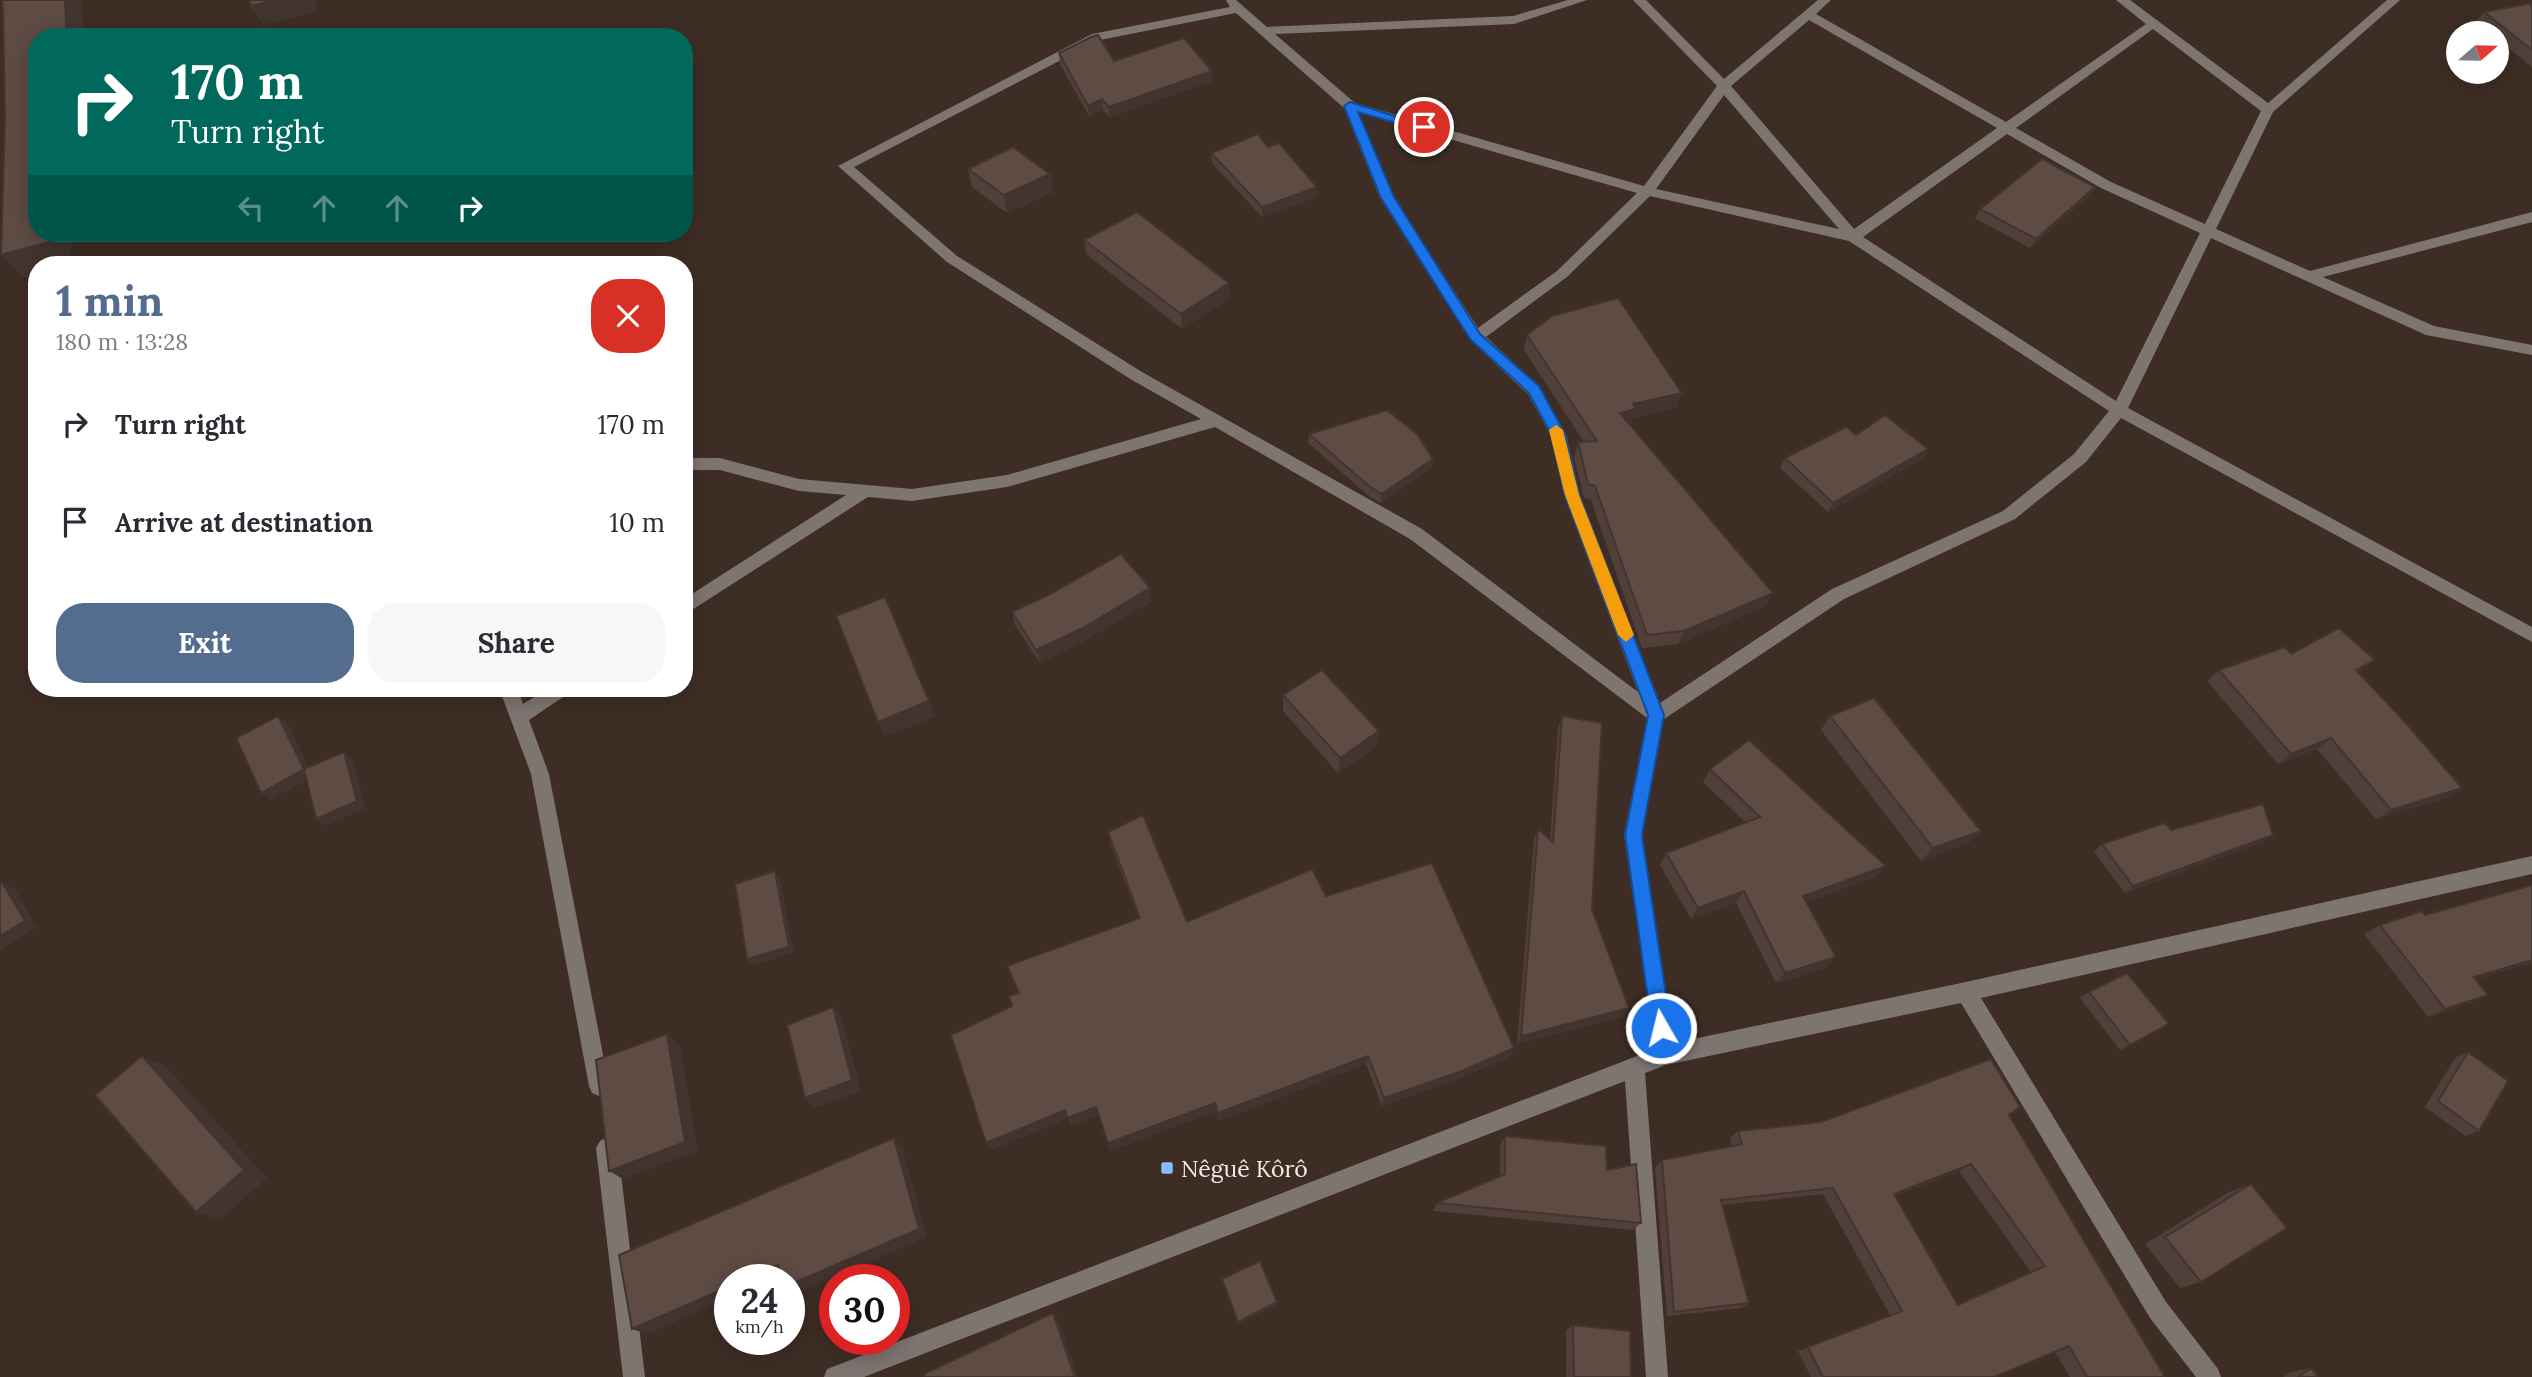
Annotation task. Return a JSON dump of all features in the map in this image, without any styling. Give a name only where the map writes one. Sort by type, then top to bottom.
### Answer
[{"type":"street","points":[[1263,31],[1514,20],[1581,0]]},
{"type":"street","points":[[1639,0],[1724,86],[1853,237],[2119,410],[2532,635]]},
{"type":"street","points":[[1476,337],[1562,274],[1647,191],[1724,86],[1825,0]]},
{"type":"street","points":[[2122,0],[2268,110]]},
{"type":"street","points":[[1656,715],[1838,594],[2009,515],[2080,458],[2119,410],[2268,110],[2394,0]]},
{"type":"street","points":[[1656,715],[1416,534],[1137,376],[952,259],[845,166],[1096,37],[1233,4],[1350,106],[1647,191],[1853,237],[2153,24]]},
{"type":"street","points":[[1808,14],[2106,185],[2431,331],[2532,349]]},
{"type":"street","points":[[1350,106],[1387,198],[1476,337],[1534,390],[1558,434],[1572,495],[1656,715],[1633,835],[1666,1055]]},
{"type":"street","points":[[2308,276],[2532,217]]},
{"type":"street","points":[[693,464],[720,464],[799,485],[912,495],[1007,481],[1217,421]]},
{"type":"street","points":[[693,602],[864,491]]},
{"type":"street","points":[[511,697],[540,774],[597,1066],[602,1107]]},
{"type":"street","points":[[518,717],[549,697]]},
{"type":"street","points":[[835,1377],[1666,1055],[1966,992],[2532,865]]},
{"type":"street","points":[[1966,992],[2158,1310],[2210,1377]]},
{"type":"street","points":[[1634,1067],[1657,1377]]},
{"type":"street","points":[[605,1134],[634,1377]]},
{"type":"building","points":[[2,0],[65,0],[67,28],[28,28],[28,242],[49,242],[1,255],[5,117]]},
{"type":"building","points":[[250,0],[275,0],[251,6]]},
{"type":"building","points":[[2532,3],[2532,50],[2510,33],[2510,21],[2495,21],[2484,12]]},
{"type":"building","points":[[1098,35],[1114,61],[1184,38],[1212,71],[1109,107],[1102,99],[1088,106],[1059,53]]},
{"type":"building","points":[[1258,134],[1268,147],[1279,143],[1317,187],[1262,207],[1211,153]]},
{"type":"building","points":[[1013,147],[1050,174],[1004,195],[968,169]]},
{"type":"building","points":[[2042,159],[2095,187],[2036,239],[1980,209]]},
{"type":"building","points":[[1137,212],[1229,283],[1181,314],[1084,240]]},
{"type":"building","points":[[1618,298],[1682,393],[1633,404],[1636,409],[1620,413],[1773,593],[1684,631],[1647,635],[1595,486],[1588,484],[1578,442],[1597,441],[1527,335],[1552,316]]},
{"type":"building","points":[[1387,410],[1417,434],[1433,459],[1382,494],[1370,487],[1309,434]]},
{"type":"building","points":[[1885,415],[1928,449],[1833,503],[1785,458],[1846,427],[1856,435]]},
{"type":"building","points":[[1121,554],[1150,588],[1081,629],[1036,650],[1012,612]]},
{"type":"building","points":[[885,597],[929,701],[878,722],[836,616]]},
{"type":"building","points":[[2339,628],[2375,660],[2356,670],[2462,788],[2391,810],[2331,738],[2291,754],[2219,670],[2285,647],[2291,654]]},
{"type":"building","points":[[1322,670],[1379,731],[1340,758],[1283,695]]},
{"type":"building","points":[[1874,698],[1981,831],[1933,848],[1830,716]]},
{"type":"building","points":[[278,716],[304,769],[261,793],[236,738]]},
{"type":"building","points":[[1562,716],[1602,723],[1592,909],[1629,1008],[1521,1036],[1538,829],[1553,842]]},
{"type":"building","points":[[1749,740],[1886,866],[1803,896],[1836,957],[1785,973],[1744,891],[1698,908],[1666,853],[1760,817],[1710,769]]},
{"type":"building","points":[[344,752],[357,801],[316,819],[304,769]]},
{"type":"building","points":[[2263,804],[2273,835],[2133,886],[2102,844],[2165,823],[2171,830]]},
{"type":"building","points":[[1143,815],[1187,922],[1312,869],[1326,896],[1432,863],[1514,1048],[1462,1071],[1384,1098],[1368,1056],[1218,1113],[1215,1103],[1108,1143],[1096,1107],[1067,1118],[1065,1110],[986,1143],[951,1035],[1012,1006],[1009,996],[1019,993],[1007,966],[1140,918],[1108,832]]},
{"type":"building","points":[[775,871],[789,947],[747,959],[735,884]]},
{"type":"building","points":[[2,882],[25,921],[0,936],[0,883]]},
{"type":"building","points":[[2532,885],[2532,960],[2474,977],[2488,995],[2445,1009],[2380,925],[2422,911],[2425,915]]},
{"type":"building","points":[[2127,973],[2169,1024],[2130,1045],[2089,992]]},
{"type":"building","points":[[833,1007],[852,1080],[805,1098],[787,1025]]},
{"type":"building","points":[[667,1034],[685,1142],[609,1171],[596,1060]]},
{"type":"building","points":[[2468,1052],[2508,1081],[2479,1131],[2438,1101]]},
{"type":"building","points":[[142,1056],[244,1170],[196,1212],[95,1095]]},
{"type":"building","points":[[1991,1059],[2020,1107],[2009,1115],[2165,1377],[2087,1377],[2069,1346],[1994,1377],[1823,1377],[1808,1347],[1902,1311],[1833,1188],[1721,1200],[1749,1303],[1674,1312],[1662,1160],[1742,1144],[1738,1131],[1821,1122]],"holes":[[[1971,1164],[2045,1266],[1958,1305],[1894,1194]]]},
{"type":"building","points":[[1505,1136],[1606,1146],[1607,1170],[1636,1164],[1641,1223],[1437,1203],[1505,1174]]},
{"type":"building","points":[[894,1138],[919,1229],[838,1264],[819,1264],[819,1272],[805,1278],[805,1264],[714,1264],[714,1293],[632,1329],[619,1255]]},
{"type":"building","points":[[2251,1184],[2287,1228],[2201,1282],[2165,1237]]},
{"type":"building","points":[[1260,1261],[1277,1302],[1238,1322],[1222,1279]]},
{"type":"building","points":[[1053,1313],[1075,1377],[925,1377],[924,1374]]},
{"type":"building","points":[[1573,1325],[1630,1331],[1631,1377],[1574,1377]]},
{"type":"building","points":[[2311,1368],[2318,1377],[2298,1377]]},
{"type":"slow traffic","points":[[1556,430],[1572,495],[1626,635]]},
{"type":"place","name":"Nêguê Kôrô","points":[[1167,1168]]},
{"type":"route","points":[[1424,127],[1350,106],[1387,198],[1476,337],[1534,390],[1558,434],[1572,495],[1656,715],[1633,835],[1661,1028]]}]
